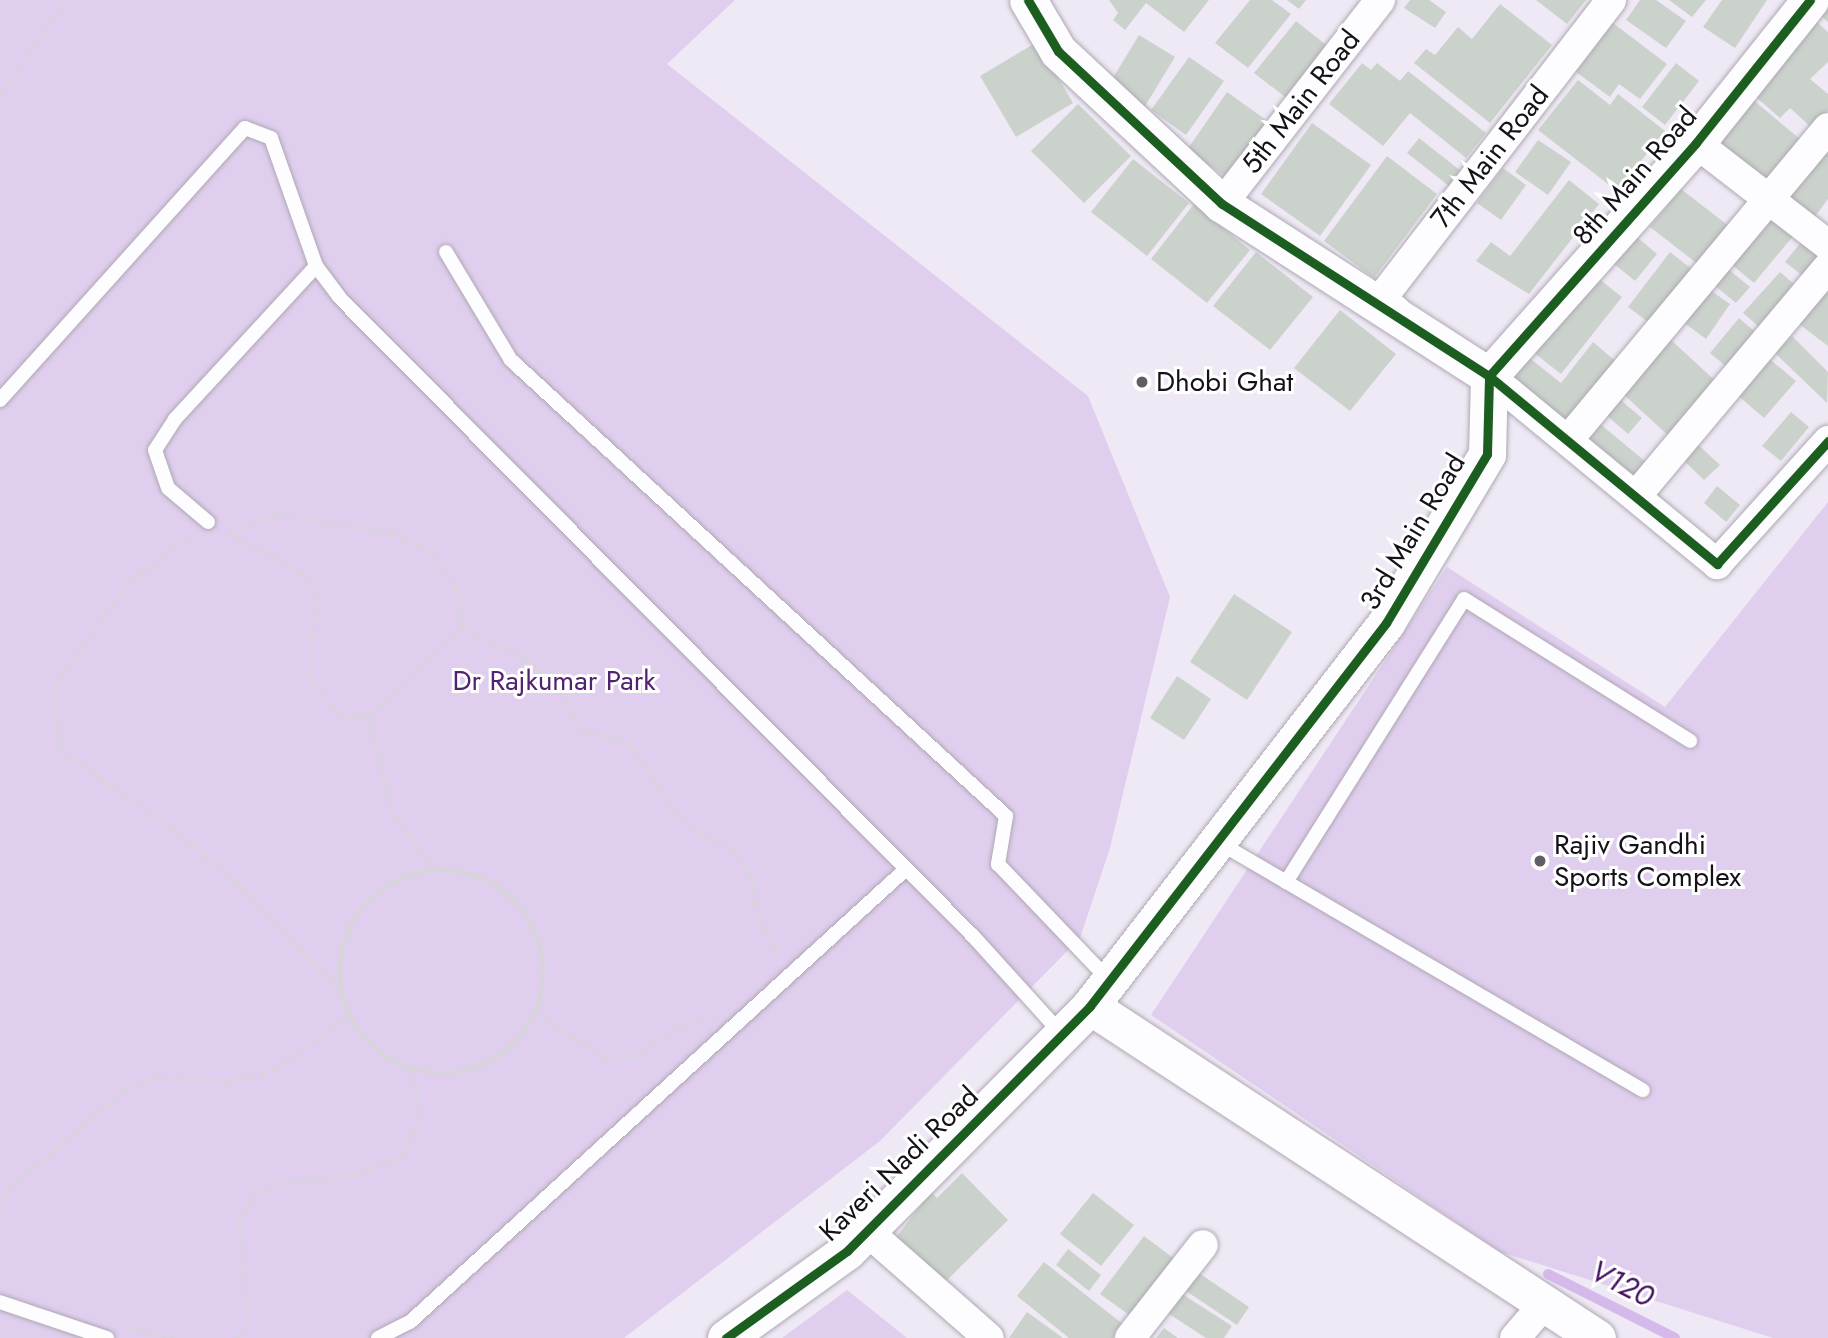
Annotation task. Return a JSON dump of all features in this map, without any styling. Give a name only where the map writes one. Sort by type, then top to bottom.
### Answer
[{"type":"street","name":"5th Main Road","points":[[1222,204],[1380,0]]},
{"type":"street","name":"7th Main Road","points":[[1396,311],[1381,299],[1611,0]]},
{"type":"street","name":"8th Main Road","points":[[1489,376],[1696,143],[1810,0]]},
{"type":"street","points":[[1036,4],[1058,51],[1222,204],[1396,311],[1489,376],[1717,564],[1828,440]]},
{"type":"street","points":[[1568,440],[1828,128]]},
{"type":"street","points":[[1696,143],[1828,245]]},
{"type":"street","points":[[1636,496],[1828,267]]},
{"type":"street","name":"3rd Main Road","points":[[1100,993],[1386,623],[1488,454],[1489,376]]},
{"type":"street","points":[[1100,993],[1597,1338]]},
{"type":"street","name":"Kaveri Nadi Road","points":[[726,1338],[867,1231],[1100,993]]},
{"type":"street","points":[[867,1231],[989,1338]]},
{"type":"street","points":[[1130,1338],[1203,1245]]},
{"type":"street","points":[[1515,1338],[1545,1303]]},
{"type":"lane","points":[[0,400],[245,128],[271,138],[316,266],[339,297],[906,869],[1062,1034]]},
{"type":"lane","points":[[446,252],[511,360],[1006,816],[998,864],[1100,993]]},
{"type":"lane","points":[[208,522],[168,488],[155,450],[174,419],[316,266]]},
{"type":"lane","points":[[1286,882],[1464,599],[1690,741]]},
{"type":"lane","points":[[1217,841],[1643,1090]]},
{"type":"lane","points":[[378,1338],[410,1322],[906,869]]},
{"type":"lane","points":[[0,1302],[107,1338]]},
{"type":"path","points":[[0,96],[65,0]]},
{"type":"path","points":[[226,531],[278,514],[393,533],[432,552],[458,591],[462,627]]},
{"type":"path","points":[[339,990],[349,927],[370,899],[399,879],[433,870],[468,873],[497,885],[522,907],[538,934],[545,965],[536,1014],[509,1051],[481,1068],[447,1074],[412,1070],[381,1054],[349,1013],[339,990],[235,881],[172,828],[61,750],[54,687],[128,585],[208,522],[301,573],[316,593],[319,616],[310,679],[342,715],[369,713],[462,627]]},
{"type":"path","points":[[462,627],[527,659],[558,684],[579,729],[628,741],[679,818],[732,851],[751,875],[775,967]]},
{"type":"path","points":[[369,713],[391,810],[433,870]]},
{"type":"path","points":[[0,1207],[10,1188],[121,1091],[154,1076],[226,1082],[262,1074],[349,1013]]},
{"type":"path","points":[[536,1014],[606,1057],[639,1056],[673,1030],[718,1013]]},
{"type":"path","points":[[237,1338],[248,1324],[239,1217],[256,1193],[280,1184],[352,1175],[402,1157],[420,1120],[412,1070]]},
{"type":"green space","name":"Dr Rajkumar Park","points":[[0,0],[735,0],[667,64],[1088,396],[1170,597],[1110,848],[1080,938],[880,1141],[624,1338],[0,1338]]},
{"type":"green space","name":"Rajiv Gandhi Sports Complex","points":[[1828,502],[1828,1338],[1773,1338],[1501,1252],[1151,1015],[1447,567],[1665,707]]},
{"type":"green space","points":[[847,1290],[907,1338],[782,1338]]},
{"type":"building","points":[[1109,0],[1209,0],[1184,32],[1146,3],[1125,30],[1113,20],[1118,13]]},
{"type":"building","points":[[1250,0],[1272,0],[1291,14],[1248,68],[1215,43]]},
{"type":"building","points":[[1287,0],[1306,0],[1299,9]]},
{"type":"building","points":[[1410,0],[1429,0],[1446,12],[1435,28],[1404,8]]},
{"type":"building","points":[[1536,0],[1586,0],[1567,24]]},
{"type":"building","points":[[1640,0],[1656,0],[1686,21],[1666,48],[1626,20]]},
{"type":"building","points":[[1669,0],[1706,0],[1692,17]]},
{"type":"building","points":[[1722,0],[1767,0],[1735,48],[1703,27]]},
{"type":"building","points":[[1828,0],[1828,22],[1816,11]]},
{"type":"building","points":[[1500,4],[1552,45],[1490,123],[1414,63],[1426,49],[1435,55],[1458,27],[1472,39]]},
{"type":"building","points":[[1812,18],[1828,32],[1828,62],[1810,79],[1828,94],[1828,110],[1812,128],[1790,108],[1780,118],[1748,90]]},
{"type":"building","points":[[1296,21],[1330,48],[1289,100],[1254,73]]},
{"type":"building","points":[[1613,23],[1667,64],[1640,99],[1619,84],[1610,97],[1576,72]]},
{"type":"building","points":[[1139,35],[1175,57],[1144,108],[1108,86]]},
{"type":"building","points":[[1037,42],[1073,103],[1016,137],[980,76]]},
{"type":"building","points":[[1189,57],[1224,81],[1186,135],[1151,110]]},
{"type":"building","points":[[1362,63],[1371,70],[1377,63],[1400,81],[1408,71],[1486,133],[1466,158],[1410,113],[1383,146],[1329,104]]},
{"type":"building","points":[[1676,63],[1699,81],[1665,125],[1642,107]]},
{"type":"building","points":[[1578,80],[1610,105],[1618,94],[1665,131],[1617,191],[1538,130]]},
{"type":"building","points":[[1227,92],[1269,122],[1229,179],[1187,150]]},
{"type":"building","points":[[1746,94],[1806,144],[1766,193],[1712,149]]},
{"type":"building","points":[[1078,104],[1131,156],[1084,203],[1031,151]]},
{"type":"building","points":[[1312,123],[1371,165],[1320,236],[1261,194]]},
{"type":"building","points":[[1419,138],[1461,171],[1449,186],[1407,153]]},
{"type":"building","points":[[1538,140],[1571,162],[1548,195],[1515,172]]},
{"type":"building","points":[[1828,145],[1828,199],[1813,219],[1787,200]]},
{"type":"building","points":[[1387,156],[1437,194],[1374,278],[1324,241]]},
{"type":"building","points":[[1133,159],[1189,203],[1147,256],[1091,212]]},
{"type":"building","points":[[1503,168],[1526,185],[1501,220],[1477,203]]},
{"type":"building","points":[[1569,180],[1599,204],[1529,294],[1476,261],[1491,242],[1510,256]]},
{"type":"building","points":[[1681,189],[1730,227],[1699,265],[1650,227]]},
{"type":"building","points":[[1194,204],[1250,250],[1207,303],[1151,259]]},
{"type":"building","points":[[1764,210],[1794,235],[1754,283],[1725,259]]},
{"type":"building","points":[[1631,232],[1657,254],[1635,281],[1608,259]]},
{"type":"building","points":[[1802,241],[1824,258],[1807,279],[1785,262]]},
{"type":"building","points":[[1256,252],[1313,297],[1270,350],[1213,306]]},
{"type":"building","points":[[1670,252],[1693,270],[1652,325],[1628,307]]},
{"type":"building","points":[[1722,264],[1750,287],[1736,303],[1708,280]]},
{"type":"building","points":[[1780,272],[1802,291],[1765,332],[1743,313]]},
{"type":"building","points":[[1594,275],[1622,297],[1561,374],[1533,352]]},
{"type":"building","points":[[1707,288],[1730,304],[1706,339],[1683,322]]},
{"type":"building","points":[[1828,288],[1828,346],[1799,324]]},
{"type":"building","points":[[1340,310],[1396,354],[1350,411],[1294,368]]},
{"type":"building","points":[[1739,318],[1760,336],[1730,370],[1710,353]]},
{"type":"building","points":[[1792,336],[1828,372],[1827,403],[1775,353]]},
{"type":"building","points":[[1671,340],[1721,386],[1672,439],[1622,393]]},
{"type":"building","points":[[1593,342],[1619,364],[1567,429],[1507,382],[1527,356],[1561,383]]},
{"type":"building","points":[[1767,357],[1796,381],[1764,418],[1736,394]]},
{"type":"building","points":[[1611,392],[1642,418],[1628,434],[1598,408]]},
{"type":"building","points":[[1791,412],[1809,427],[1781,461],[1762,446]]},
{"type":"building","points":[[1593,418],[1652,467],[1634,488],[1575,439]]},
{"type":"building","points":[[1692,439],[1720,465],[1704,480],[1677,454]]},
{"type":"building","points":[[1717,486],[1740,505],[1726,522],[1704,503]]},
{"type":"building","points":[[1234,594],[1292,632],[1247,700],[1190,662]]},
{"type":"building","points":[[1177,676],[1211,699],[1184,740],[1150,718]]},
{"type":"building","points":[[962,1173],[1008,1220],[941,1286],[894,1240],[931,1192],[937,1198]]},
{"type":"building","points":[[1093,1193],[1134,1225],[1101,1266],[1060,1234]]},
{"type":"building","points":[[1144,1236],[1176,1260],[1132,1317],[1100,1294]]},
{"type":"building","points":[[1068,1249],[1101,1275],[1089,1291],[1056,1265]]},
{"type":"building","points":[[1044,1262],[1124,1325],[1113,1338],[1069,1338],[1017,1296]]},
{"type":"building","points":[[1196,1271],[1249,1307],[1237,1325],[1183,1289]]},
{"type":"building","points":[[1179,1292],[1232,1326],[1224,1338],[1206,1338],[1166,1312]]},
{"type":"building","points":[[1027,1312],[1063,1338],[1009,1338]]},
{"type":"building","points":[[1164,1328],[1178,1338],[1156,1338]]},
{"type":"waterway","name":"V120","points":[[1548,1274],[1675,1338]]},
{"type":"cycle path","points":[[726,1338],[847,1251],[1090,1006],[1386,623],[1487,454],[1489,376],[1222,204],[1058,51],[1028,0]]},
{"type":"cycle path","points":[[1810,0],[1696,143],[1489,376],[1717,564],[1828,441]]},
{"type":"place","name":"Dhobi Ghat","points":[[1142,382]]},
{"type":"place","name":"Rajiv Gandhi Sports Complex","points":[[1540,861]]}]
